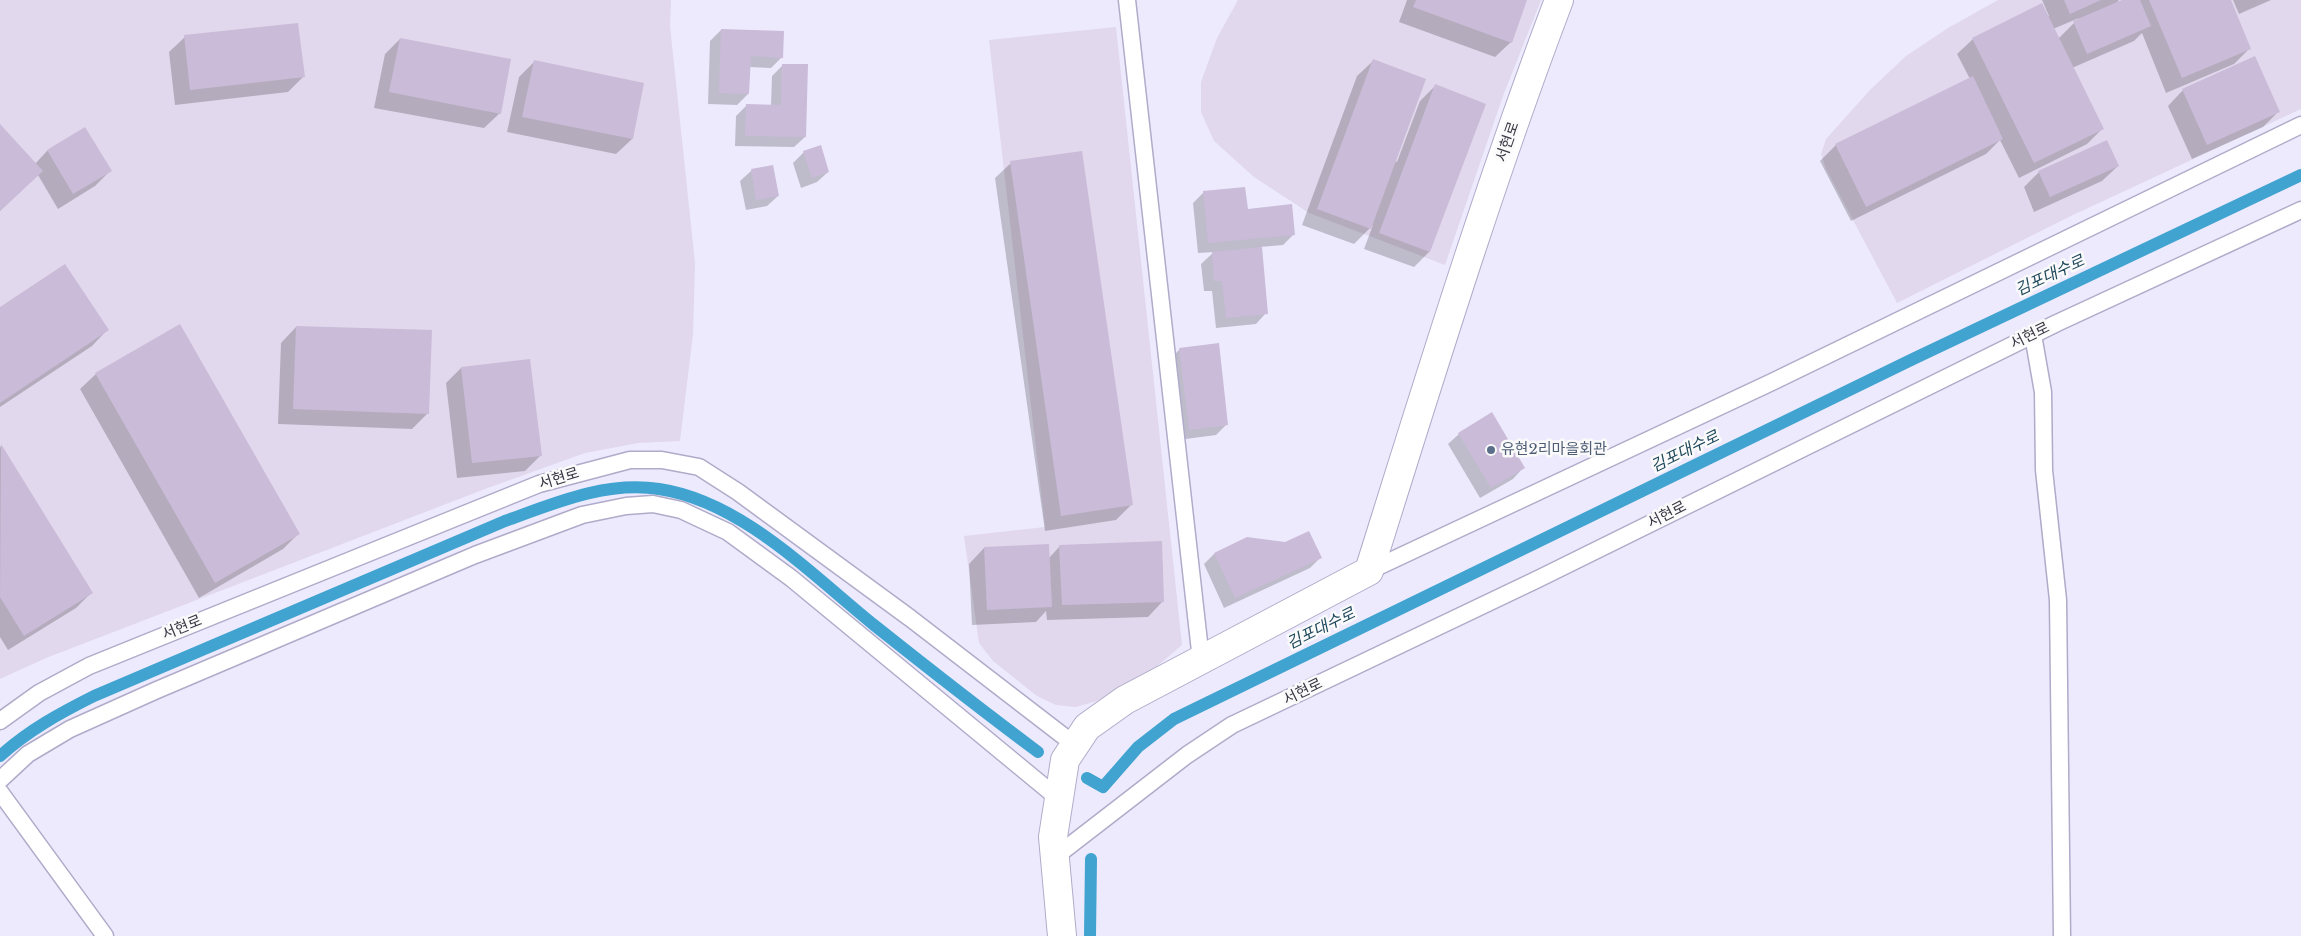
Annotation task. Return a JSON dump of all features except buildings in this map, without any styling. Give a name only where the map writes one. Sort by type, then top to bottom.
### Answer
[{"type":"street","name":"서현로","points":[[1369,571],[1420,405],[1536,62],[1559,0]]},
{"type":"street","points":[[1062,936],[1053,837],[1065,760],[1087,727],[1125,700],[1369,571]]},
{"type":"lane","points":[[1127,0],[1201,660]]},
{"type":"lane","points":[[1369,571],[1772,382],[2301,125]]},
{"type":"lane","name":"서현로","points":[[1055,857],[1187,755],[1232,726],[1529,584],[2033,336],[2301,210]]},
{"type":"lane","points":[[2033,336],[2043,392],[2044,470],[2058,600],[2062,936]]},
{"type":"lane","name":"서현로","points":[[0,721],[39,693],[89,666],[538,484],[630,460],[662,460],[698,468],[738,492],[910,618],[1075,745]]},
{"type":"lane","points":[[0,780],[28,754],[70,729],[157,690],[466,559],[582,515],[626,506],[653,504],[681,510],[728,532],[798,584],[1059,799]]},
{"type":"lane","points":[[0,792],[105,936]]},
{"type":"shaded area","points":[[0,0],[671,0],[670,26],[695,263],[693,334],[680,441],[638,443],[585,453],[485,489],[46,658],[0,679]]},
{"type":"shaded area","points":[[1238,0],[1541,0],[1503,96],[1445,265],[1309,213],[1254,177],[1214,141],[1201,112],[1201,82],[1217,38]]},
{"type":"shaded area","points":[[1998,0],[2301,0],[2301,109],[2073,215],[1897,303],[1826,169],[1821,154],[1826,139],[1870,90],[1906,56],[1948,28]]},
{"type":"shaded area","points":[[1116,27],[1182,645],[1155,668],[1097,701],[1076,707],[1056,705],[1037,696],[993,661],[979,643],[964,536],[1045,527],[989,40]]},
{"type":"waterway","name":"김포대수로","points":[[1087,778],[1103,787],[1138,747],[1174,719],[1913,359],[2301,175]]},
{"type":"waterway","points":[[0,756],[22,738],[45,723],[94,696],[505,521],[580,495],[619,488],[639,487],[659,489],[689,496],[718,508],[774,542],[874,625],[1038,752]]},
{"type":"waterway","name":"김포대수로","points":[[1090,936],[1091,859]]},
{"type":"place","name":"유현2리마을회관","points":[[1491,450]]}]
